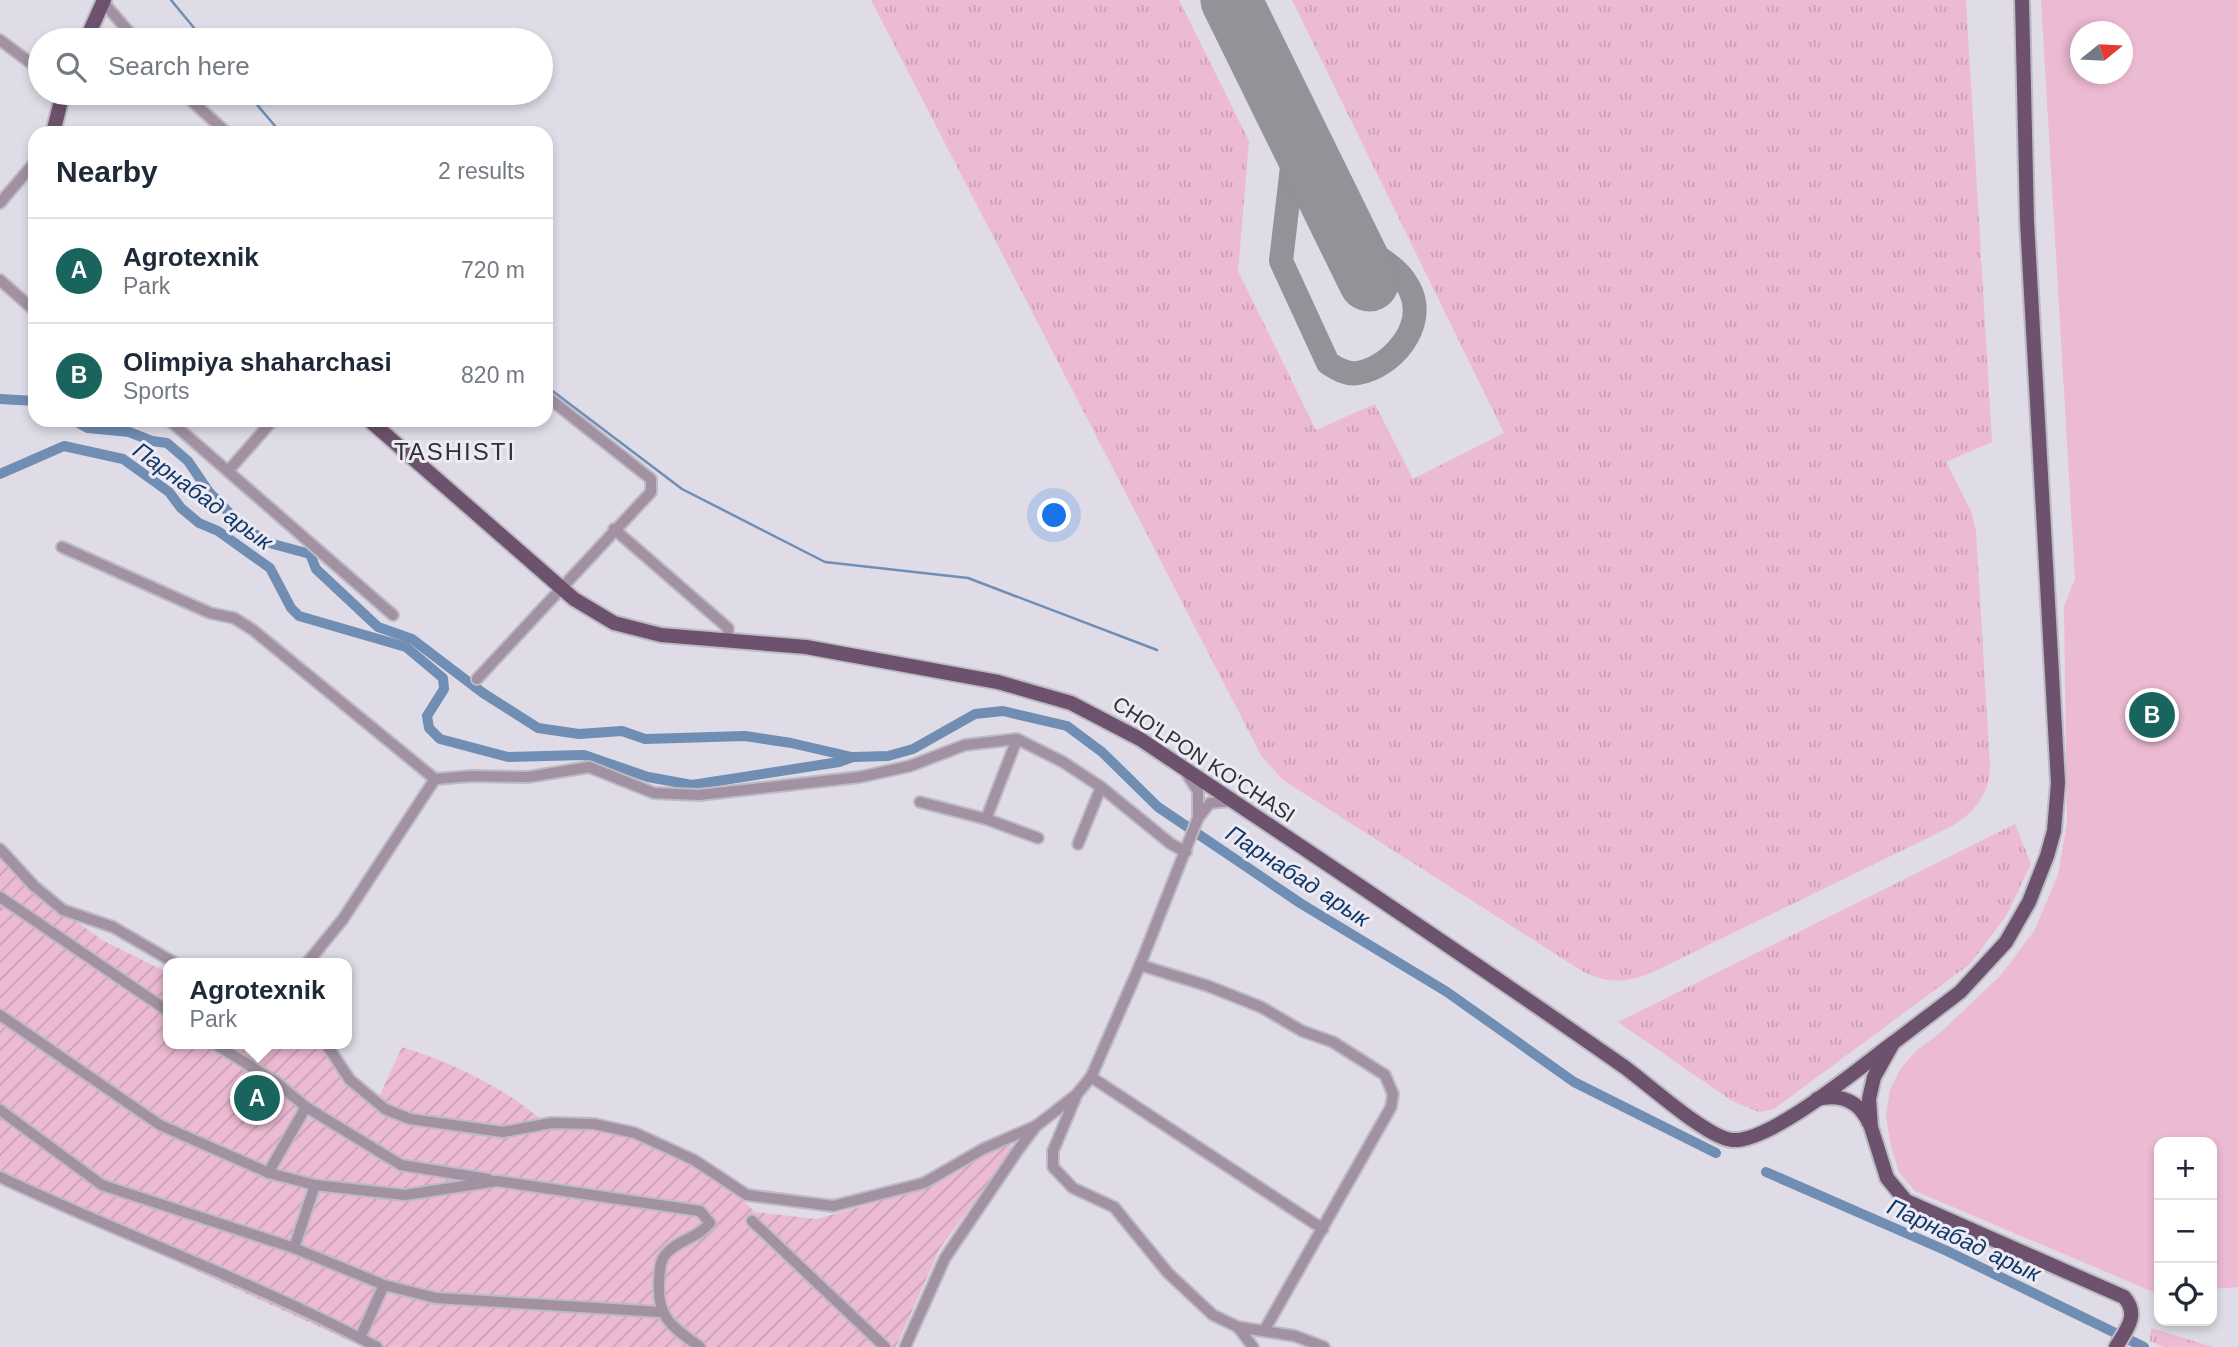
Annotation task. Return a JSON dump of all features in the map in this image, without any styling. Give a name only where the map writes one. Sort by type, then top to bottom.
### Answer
[{"type":"main road","name":"CHO'LPON KO'CHASI","points":[[377,427],[562,589],[593,612],[630,628],[661,635],[806,647],[1035,690],[1107,719],[1512,988],[1661,1093],[1715,1135],[1733,1140],[1759,1136],[1893,1044],[1960,992],[2006,942],[2039,880],[2054,831],[2058,783],[2027,221],[2022,0]]},
{"type":"main road","points":[[91,28],[103,1]]},
{"type":"main road","points":[[53,126],[60,105]]},
{"type":"main road","points":[[1893,1044],[1880,1062],[1872,1082],[1868,1110],[1887,1178],[1906,1200],[2117,1291],[2127,1300],[2132,1310],[2132,1320],[2116,1347]]},
{"type":"main road","points":[[1811,1101],[1829,1097],[1847,1100],[1861,1110],[1871,1127]]},
{"type":"street","points":[[103,1],[126,28]]},
{"type":"street","points":[[0,40],[28,61]]},
{"type":"street","points":[[196,105],[219,126]]},
{"type":"street","points":[[0,203],[28,170]]},
{"type":"street","points":[[0,280],[28,305]]},
{"type":"street","points":[[477,679],[651,492],[651,479],[553,402]]},
{"type":"street","points":[[177,427],[394,615]]},
{"type":"street","points":[[229,470],[267,427]]},
{"type":"street","points":[[614,529],[728,628],[729,640]]},
{"type":"street","points":[[62,547],[243,624],[435,779],[472,776],[528,777],[589,767],[654,793],[699,795],[860,777],[910,766],[965,745],[1017,738],[1052,755],[1101,787],[1171,844],[1188,847]]},
{"type":"street","points":[[986,819],[1017,738]]},
{"type":"street","points":[[329,1049],[350,1080],[385,1109],[410,1119],[503,1132],[551,1123],[594,1124],[635,1133],[694,1160],[747,1195],[833,1206],[924,1183],[983,1149],[1036,1126],[1077,1094],[1091,1077],[1140,965],[1198,818],[1196,785],[1175,762]]},
{"type":"street","points":[[311,958],[343,919],[435,779]]},
{"type":"street","points":[[1078,844],[1101,787]]},
{"type":"street","points":[[1198,818],[1210,803],[1224,800],[1238,804]]},
{"type":"street","points":[[920,802],[986,819],[1038,838]]},
{"type":"street","points":[[0,849],[34,887],[63,910],[113,927],[166,958]]},
{"type":"street","points":[[0,897],[163,1008]]},
{"type":"street","points":[[1140,965],[1208,986],[1261,1007],[1302,1031],[1333,1042],[1385,1075],[1393,1094],[1391,1107],[1264,1331]]},
{"type":"street","points":[[0,1015],[160,1125],[268,1172],[315,1185],[405,1195],[497,1181]]},
{"type":"street","points":[[223,1049],[276,1082],[306,1107],[401,1165],[699,1212],[707,1217],[710,1223],[703,1232],[666,1254],[660,1265],[661,1312],[675,1329],[701,1347]]},
{"type":"street","points":[[1091,1077],[1323,1229]]},
{"type":"street","points":[[1077,1094],[1054,1151],[1053,1167],[1073,1188],[1114,1208],[1187,1293],[1213,1315],[1238,1327],[1295,1336],[1324,1347]]},
{"type":"street","points":[[268,1172],[306,1107]]},
{"type":"street","points":[[0,1110],[103,1185],[293,1248],[384,1286],[436,1298],[661,1312]]},
{"type":"street","points":[[905,1347],[945,1258],[1036,1126]]},
{"type":"street","points":[[0,1177],[81,1215],[129,1233],[322,1317],[377,1347]]},
{"type":"street","points":[[293,1248],[315,1185]]},
{"type":"street","points":[[751,1220],[885,1347]]},
{"type":"street","points":[[360,1338],[384,1286]]},
{"type":"street","points":[[1238,1327],[1253,1347]]},
{"type":"green space","points":[[871,0],[1179,0],[1249,141],[1238,271],[1316,430],[1375,404],[1413,479],[1504,433],[1292,0],[1966,0],[1992,442],[1946,462],[1971,511],[1976,531],[1990,767],[1984,794],[1974,808],[1952,826],[1653,972],[1618,981],[1582,971],[1283,780],[1262,757]]},
{"type":"green space","points":[[2041,0],[2238,0],[2238,1287],[2217,1289],[2217,1137],[2154,1137],[2154,1292],[1915,1191],[1899,1172],[1891,1147],[1886,1117],[1890,1089],[1901,1068],[1917,1050],[1940,1033],[2001,975],[2034,931],[2058,875],[2067,823],[2064,606],[2075,579]]},
{"type":"green space","points":[[2015,824],[2031,864],[2006,916],[1970,964],[1774,1109],[1759,1112],[1732,1101],[1618,1022]]},
{"type":"green space","points":[[0,852],[62,911],[102,940],[163,970],[163,1049],[325,1049],[346,1081],[380,1095],[402,1047],[442,1061],[480,1079],[516,1100],[549,1126],[584,1126],[632,1137],[682,1158],[727,1186],[755,1212],[817,1219],[909,1193],[1006,1141],[1014,1149],[940,1248],[896,1347],[363,1347],[0,1181]]},
{"type":"green space","points":[[2151,1328],[2213,1347],[2164,1347],[2150,1341]]},
{"type":"waterway","points":[[171,0],[194,28]]},
{"type":"waterway","points":[[257,105],[275,126]]},
{"type":"waterway","points":[[553,391],[682,489],[825,562],[968,578],[1157,650]]},
{"type":"waterway","name":"Парнабад арык","points":[[0,399],[28,401]]},
{"type":"waterway","name":"Парнабад арык","points":[[86,427],[129,432],[152,441],[167,443],[188,461],[209,492],[245,529],[273,544],[310,554],[316,569],[378,627],[412,639],[483,693],[538,728],[579,734],[622,731],[645,739],[745,736],[852,757]]},
{"type":"waterway","name":"Парнабад арык","points":[[0,474],[64,446],[123,459],[169,492],[181,508],[199,523],[218,531],[270,568],[291,608],[299,616],[406,647],[443,678],[444,689],[427,716],[429,728],[440,739],[508,757],[584,755],[648,777],[692,785],[839,762],[853,757],[888,756],[913,749],[975,714],[1003,711],[1067,726],[1102,752],[1158,807],[1300,903],[1447,992],[1574,1082],[1716,1153]]},
{"type":"waterway","name":"Парнабад арык","points":[[1766,1172],[1947,1251],[2144,1347]]},
{"type":"taxiway","points":[[1290,121],[1294,150],[1281,261],[1328,363],[1342,371],[1358,373],[1383,363],[1394,354],[1410,331],[1414,319],[1414,305],[1411,292],[1398,273],[1345,232]]},
{"type":"runway","points":[[1231,0],[1369,281]]},
{"type":"place","name":"Olimpiya shaharchasi","points":[[2152,715]]},
{"type":"place","name":"Agrotexnik","points":[[257,1098]]},
{"type":"district","name":"TASHISTI","points":[[455,451]]}]
